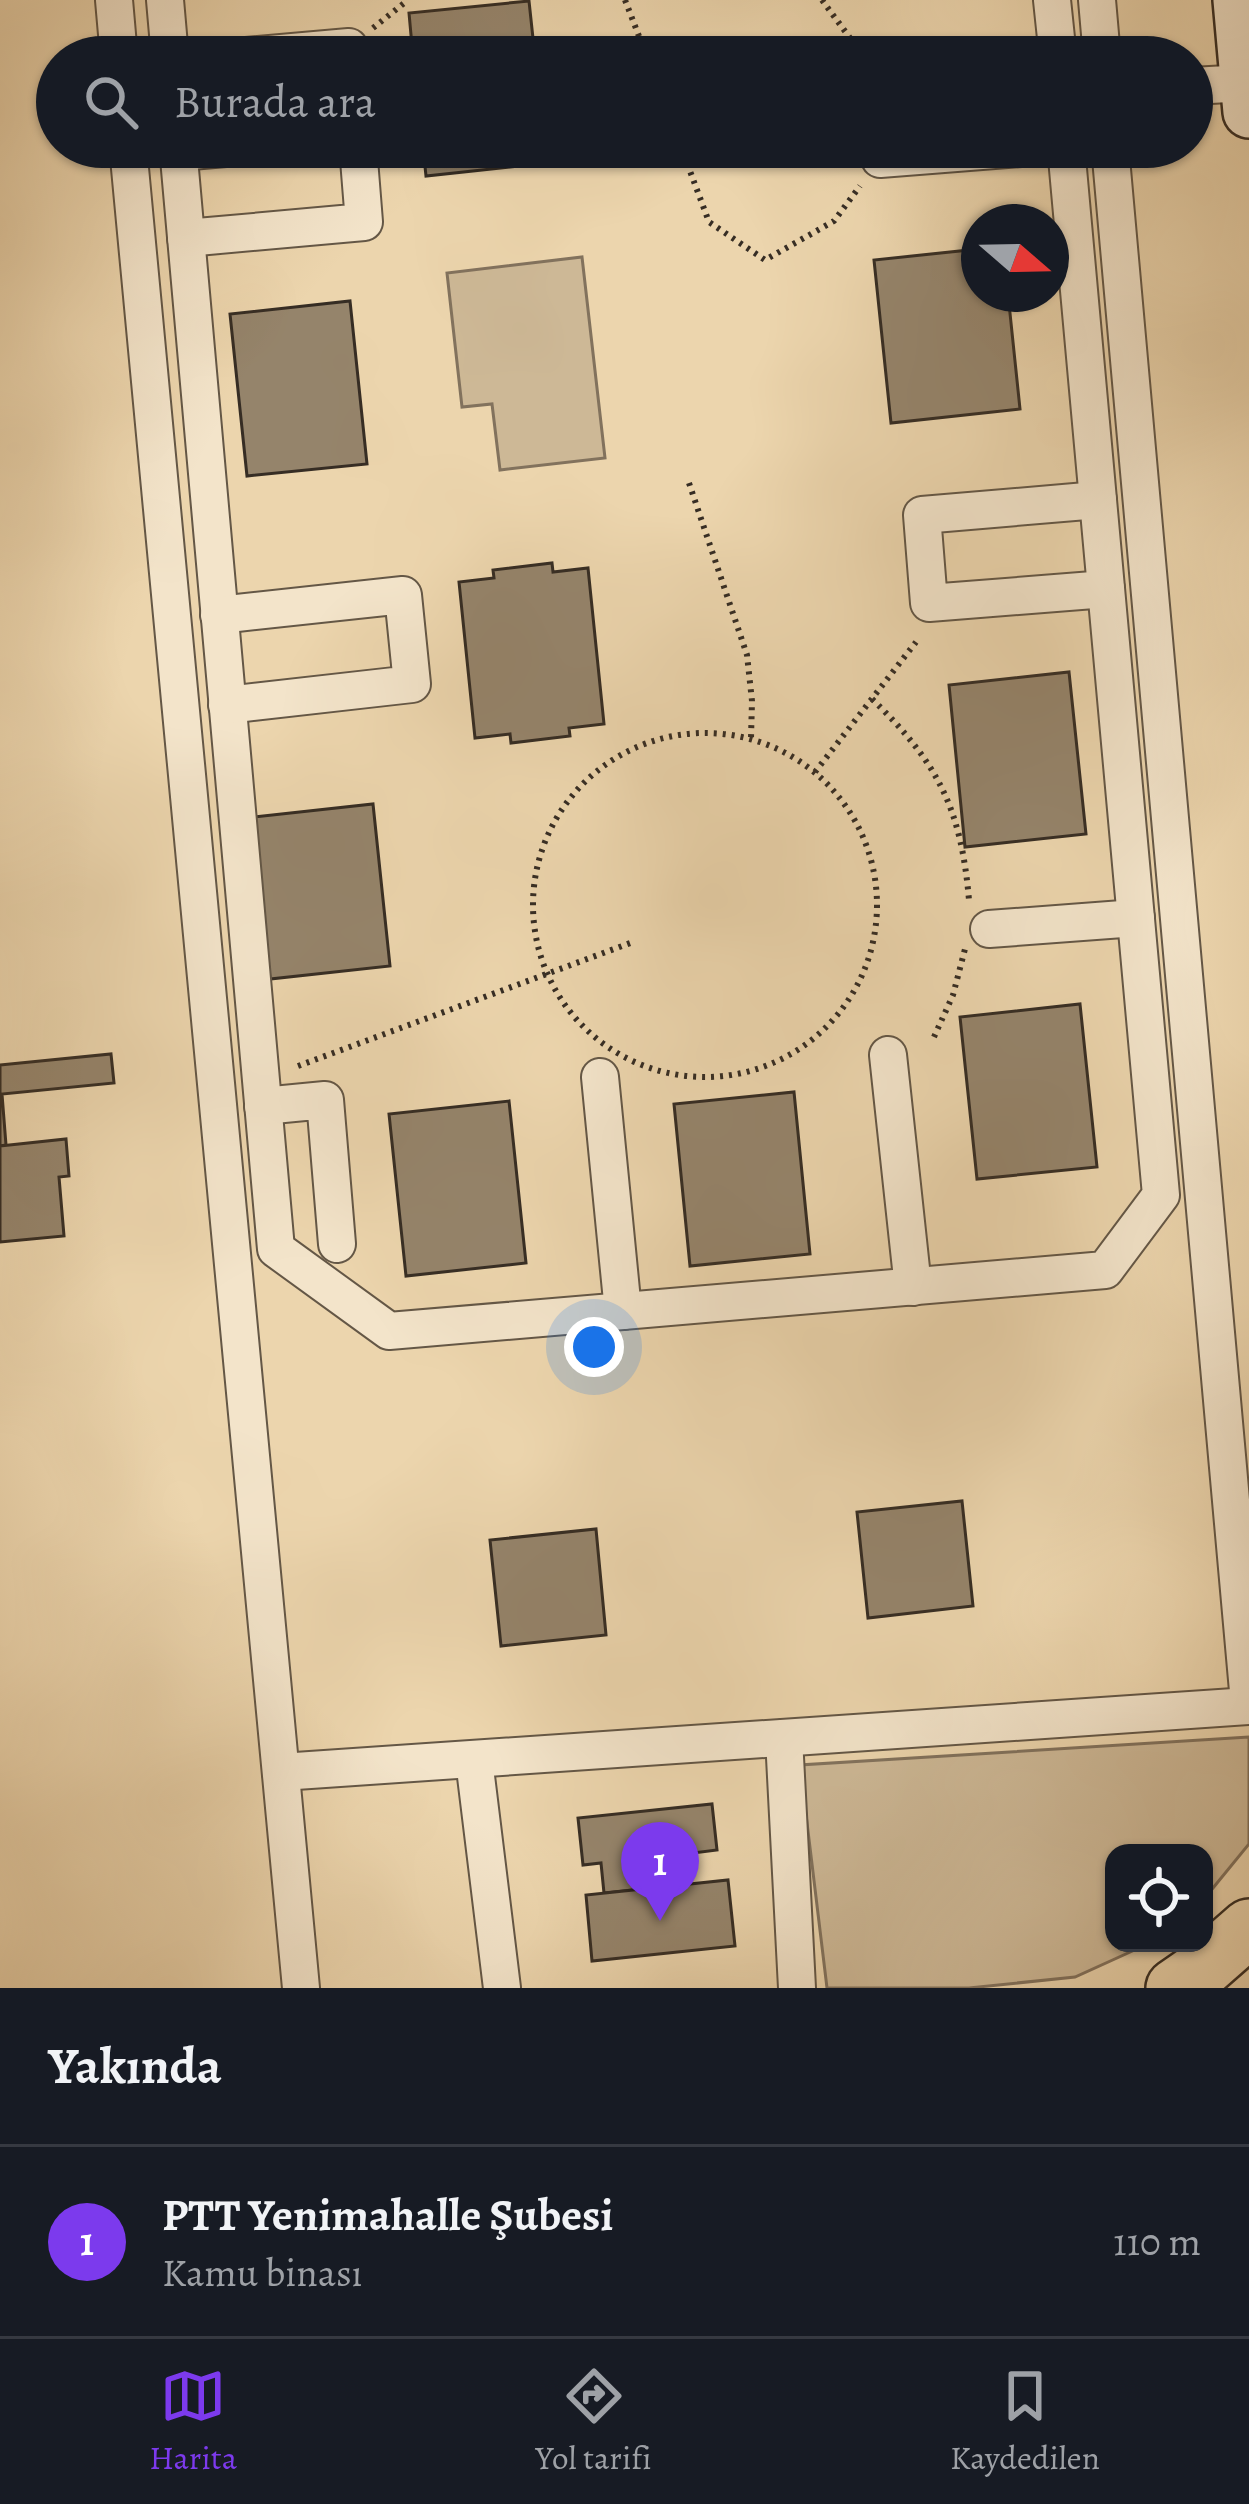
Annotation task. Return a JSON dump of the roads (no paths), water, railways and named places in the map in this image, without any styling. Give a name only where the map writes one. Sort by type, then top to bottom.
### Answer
[{"type":"main road","points":[[1175,1988],[1249,1928]]},
{"type":"street","points":[[114,0],[117,36]]},
{"type":"street","points":[[165,0],[168,36]]},
{"type":"street","points":[[1048,36],[1052,0]]},
{"type":"street","points":[[1097,0],[1100,36]]},
{"type":"street","points":[[1213,90],[1248,98],[1239,0]]},
{"type":"street","points":[[130,168],[302,1988]]},
{"type":"street","points":[[180,168],[276,1250],[389,1331],[1106,1270],[1161,1195],[1068,168]]},
{"type":"street","points":[[186,238],[364,222],[360,168]]},
{"type":"street","points":[[281,1772],[1249,1704],[1112,168]]},
{"type":"street","points":[[1098,500],[922,515],[929,603],[1106,589]]},
{"type":"street","points":[[220,615],[403,595],[412,684],[227,705]]},
{"type":"street","points":[[974,928],[1136,918]]},
{"type":"street","points":[[888,1055],[913,1286]]},
{"type":"street","points":[[600,1077],[623,1311]]},
{"type":"street","points":[[262,1093],[325,1100],[337,1244]]},
{"type":"street","points":[[784,1738],[797,1988]]},
{"type":"street","points":[[474,1760],[502,1988]]},
{"type":"place","name":"PTT Yenimahalle Şubesi","points":[[660,1921]]}]
